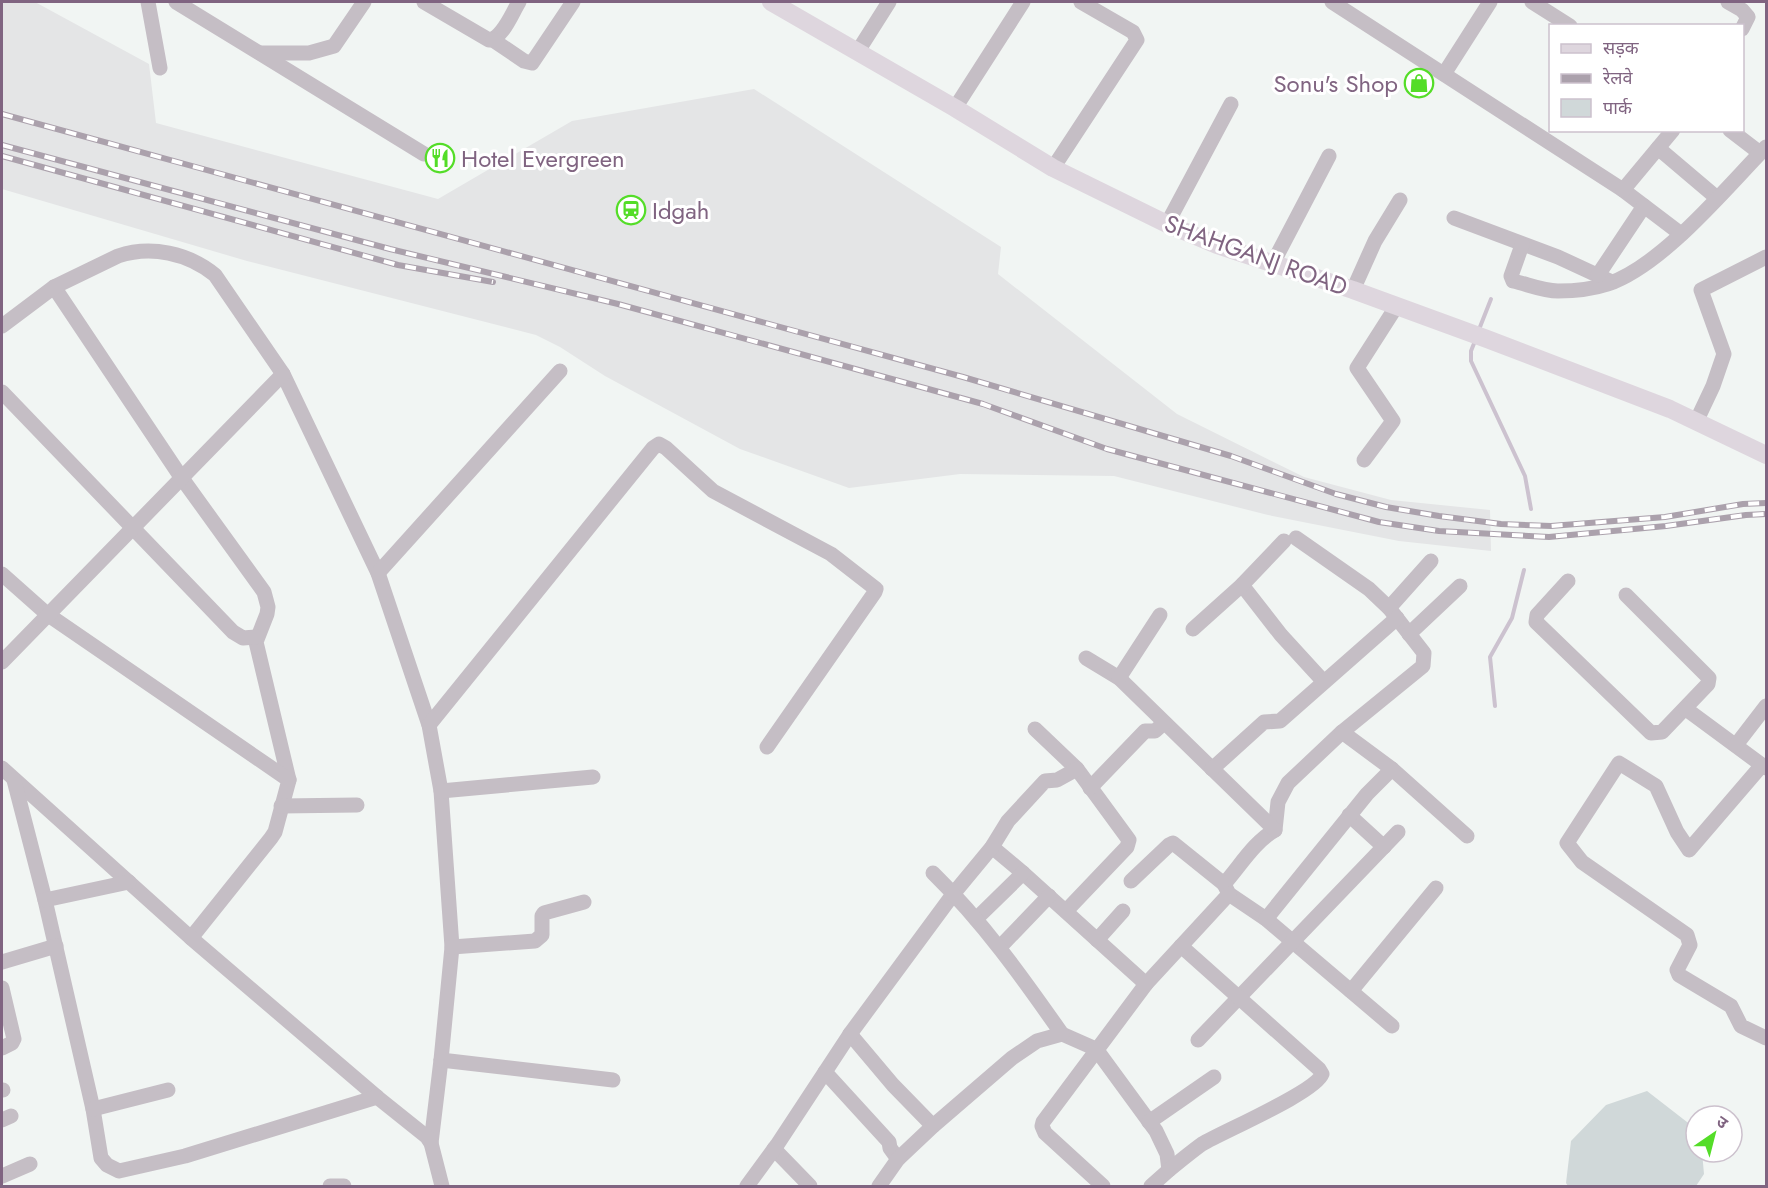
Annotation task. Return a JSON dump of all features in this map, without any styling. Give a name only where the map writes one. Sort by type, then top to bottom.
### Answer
[{"type":"main road","name":"SHAHGANJ ROAD","points":[[771,2],[955,108],[1053,168],[1167,224],[1487,339],[1670,409],[1767,455]]},
{"type":"street","points":[[148,2],[160,68]]},
{"type":"street","points":[[176,2],[424,154]]},
{"type":"street","points":[[260,53],[309,52],[334,46],[364,2]]},
{"type":"street","points":[[424,2],[485,39],[493,40],[524,61],[532,63],[573,2]]},
{"type":"street","points":[[493,40],[499,35],[519,2]]},
{"type":"street","points":[[858,51],[889,2]]},
{"type":"street","points":[[955,108],[1023,2]]},
{"type":"street","points":[[1053,168],[1137,39],[1133,32],[1081,2]]},
{"type":"street","points":[[1332,2],[1623,190],[1681,234]]},
{"type":"street","points":[[1444,74],[1490,2]]},
{"type":"street","points":[[1532,2],[1567,24]]},
{"type":"street","points":[[1728,2],[1742,10],[1748,17],[1744,27]]},
{"type":"street","points":[[1167,224],[1231,104]]},
{"type":"street","points":[[1623,190],[1671,132]]},
{"type":"street","points":[[1522,245],[1511,276],[1513,280],[1557,291],[1588,288],[1605,279],[1636,270],[1681,234],[1763,150],[1733,132]]},
{"type":"street","points":[[1658,148],[1717,198]]},
{"type":"street","points":[[1273,263],[1329,156]]},
{"type":"street","points":[[1353,290],[1375,241],[1400,200]]},
{"type":"street","points":[[1605,279],[1644,206]]},
{"type":"street","points":[[1454,218],[1558,257],[1605,279]]},
{"type":"street","points":[[2,326],[54,287],[126,253],[155,251],[175,253],[203,265],[215,275],[283,374],[378,573],[429,724],[441,791],[452,947],[431,1143]]},
{"type":"street","points":[[1696,422],[1713,386],[1724,354],[1701,290],[1767,257]]},
{"type":"street","points":[[54,287],[181,477],[264,592],[268,607],[256,642],[289,780],[275,832],[191,938]]},
{"type":"street","points":[[1364,460],[1393,421],[1358,368],[1396,307]]},
{"type":"street","points":[[378,573],[560,371]]},
{"type":"street","points":[[2,662],[283,374]]},
{"type":"street","points":[[2,392],[233,632],[243,638],[256,637]]},
{"type":"street","points":[[429,724],[652,448],[659,444],[713,491],[831,554],[876,589],[767,747]]},
{"type":"street","points":[[1193,629],[1290,540],[1369,589],[1393,613],[1424,653],[1423,666],[1342,732],[1288,783],[1278,802],[1275,830]]},
{"type":"street","points":[[1212,768],[1264,722],[1280,721],[1324,682],[1393,613],[1431,561]]},
{"type":"street","points":[[2,574],[47,614],[289,780]]},
{"type":"street","points":[[1568,581],[1535,618],[1539,625],[1651,734],[1662,732],[1708,684],[1708,678],[1626,595]]},
{"type":"street","points":[[1242,585],[1281,635],[1324,682]]},
{"type":"street","points":[[1409,634],[1460,586]]},
{"type":"street","points":[[1119,678],[1160,615]]},
{"type":"street","points":[[1086,658],[1119,678],[1275,830]]},
{"type":"street","points":[[1736,745],[1767,706]]},
{"type":"street","points":[[1686,709],[1764,767],[1689,850],[1677,832],[1656,786],[1618,763],[1568,838],[1567,844],[1582,862],[1687,935],[1690,945],[1678,973],[1731,1006],[1741,1026],[1765,1035]]},
{"type":"street","points":[[1090,788],[1145,731],[1155,731],[1164,723]]},
{"type":"street","points":[[1035,729],[1077,769],[1127,836],[1129,843],[1066,911]]},
{"type":"street","points":[[1342,732],[1392,769],[1467,836]]},
{"type":"street","points":[[2,768],[191,938],[427,1137],[431,1143],[442,1186]]},
{"type":"street","points":[[747,1186],[850,1035],[954,893],[992,847],[1019,807],[1043,782],[1057,780],[1077,769]]},
{"type":"street","points":[[1266,919],[1349,815],[1392,769]]},
{"type":"street","points":[[441,791],[592,777]]},
{"type":"street","points":[[14,780],[56,946],[102,1158],[107,1165],[119,1171],[185,1156],[377,1097]]},
{"type":"street","points":[[281,806],[357,805]]},
{"type":"street","points":[[1349,815],[1384,847]]},
{"type":"street","points":[[1103,1186],[1045,1133],[1043,1122],[1146,984],[1181,946],[1226,889],[1235,868],[1266,835],[1275,830]]},
{"type":"street","points":[[1198,1040],[1398,832]]},
{"type":"street","points":[[1131,881],[1173,843],[1392,1026]]},
{"type":"street","points":[[992,847],[1146,984]]},
{"type":"street","points":[[933,873],[954,893],[1000,947],[1062,1034],[1096,1049],[1156,1131],[1167,1154],[1169,1170]]},
{"type":"street","points":[[976,919],[1023,873]]},
{"type":"street","points":[[45,900],[129,882]]},
{"type":"street","points":[[1351,991],[1436,888]]},
{"type":"street","points":[[1000,947],[1049,896]]},
{"type":"street","points":[[452,947],[535,941],[542,935],[544,913],[584,902]]},
{"type":"street","points":[[1097,940],[1123,911]]},
{"type":"street","points":[[2,962],[56,946]]},
{"type":"street","points":[[1151,1186],[1200,1146],[1227,1130],[1268,1111],[1322,1077],[1320,1069],[1181,946]]},
{"type":"street","points":[[2,988],[14,1039],[2,1048]]},
{"type":"street","points":[[879,1186],[898,1159],[1012,1058],[1037,1041],[1062,1034]]},
{"type":"street","points":[[850,1035],[893,1085],[933,1126]]},
{"type":"street","points":[[441,1060],[614,1080]]},
{"type":"street","points":[[825,1072],[889,1142],[890,1148],[898,1159]]},
{"type":"street","points":[[1149,1122],[1214,1077]]},
{"type":"street","points":[[93,1109],[168,1090]]},
{"type":"street","points":[[774,1149],[810,1186]]},
{"type":"street","points":[[2,1176],[30,1164]]},
{"type":"street","points":[[330,1186],[345,1186]]},
{"type":"shaded area","points":[[2,2],[35,2],[149,64],[156,123],[438,199],[572,121],[754,89],[1001,247],[998,274],[1177,414],[1304,477],[1391,500],[1490,510],[1491,551],[1399,541],[1268,515],[1114,476],[960,474],[849,488],[740,449],[605,376],[560,347],[536,335],[247,261],[2,189]]},
{"type":"green space","points":[[1647,1091],[1684,1120],[1684,1164],[1703,1164],[1704,1174],[1696,1186],[1568,1186],[1566,1183],[1571,1141],[1606,1105]]},
{"type":"waterway","points":[[1478,332],[1491,299]]},
{"type":"waterway","points":[[1475,341],[1471,351],[1471,361],[1525,476],[1531,509]]},
{"type":"waterway","points":[[1495,706],[1490,657],[1512,618],[1524,570]]},
{"type":"railway","points":[[2,114],[963,377],[1231,456],[1336,494],[1386,507],[1501,524],[1551,526],[1665,517],[1743,504],[1766,503]]},
{"type":"railway","points":[[2,145],[390,249],[618,304],[983,404],[1107,449],[1379,522],[1439,531],[1549,537],[1766,514]]},
{"type":"railway","points":[[2,156],[398,265],[493,282]]},
{"type":"place","name":"Sonu's Shop","points":[[1419,83]]},
{"type":"place","name":"Hotel Evergreen","points":[[440,158]]},
{"type":"place","name":"Idgah","points":[[631,210]]}]
